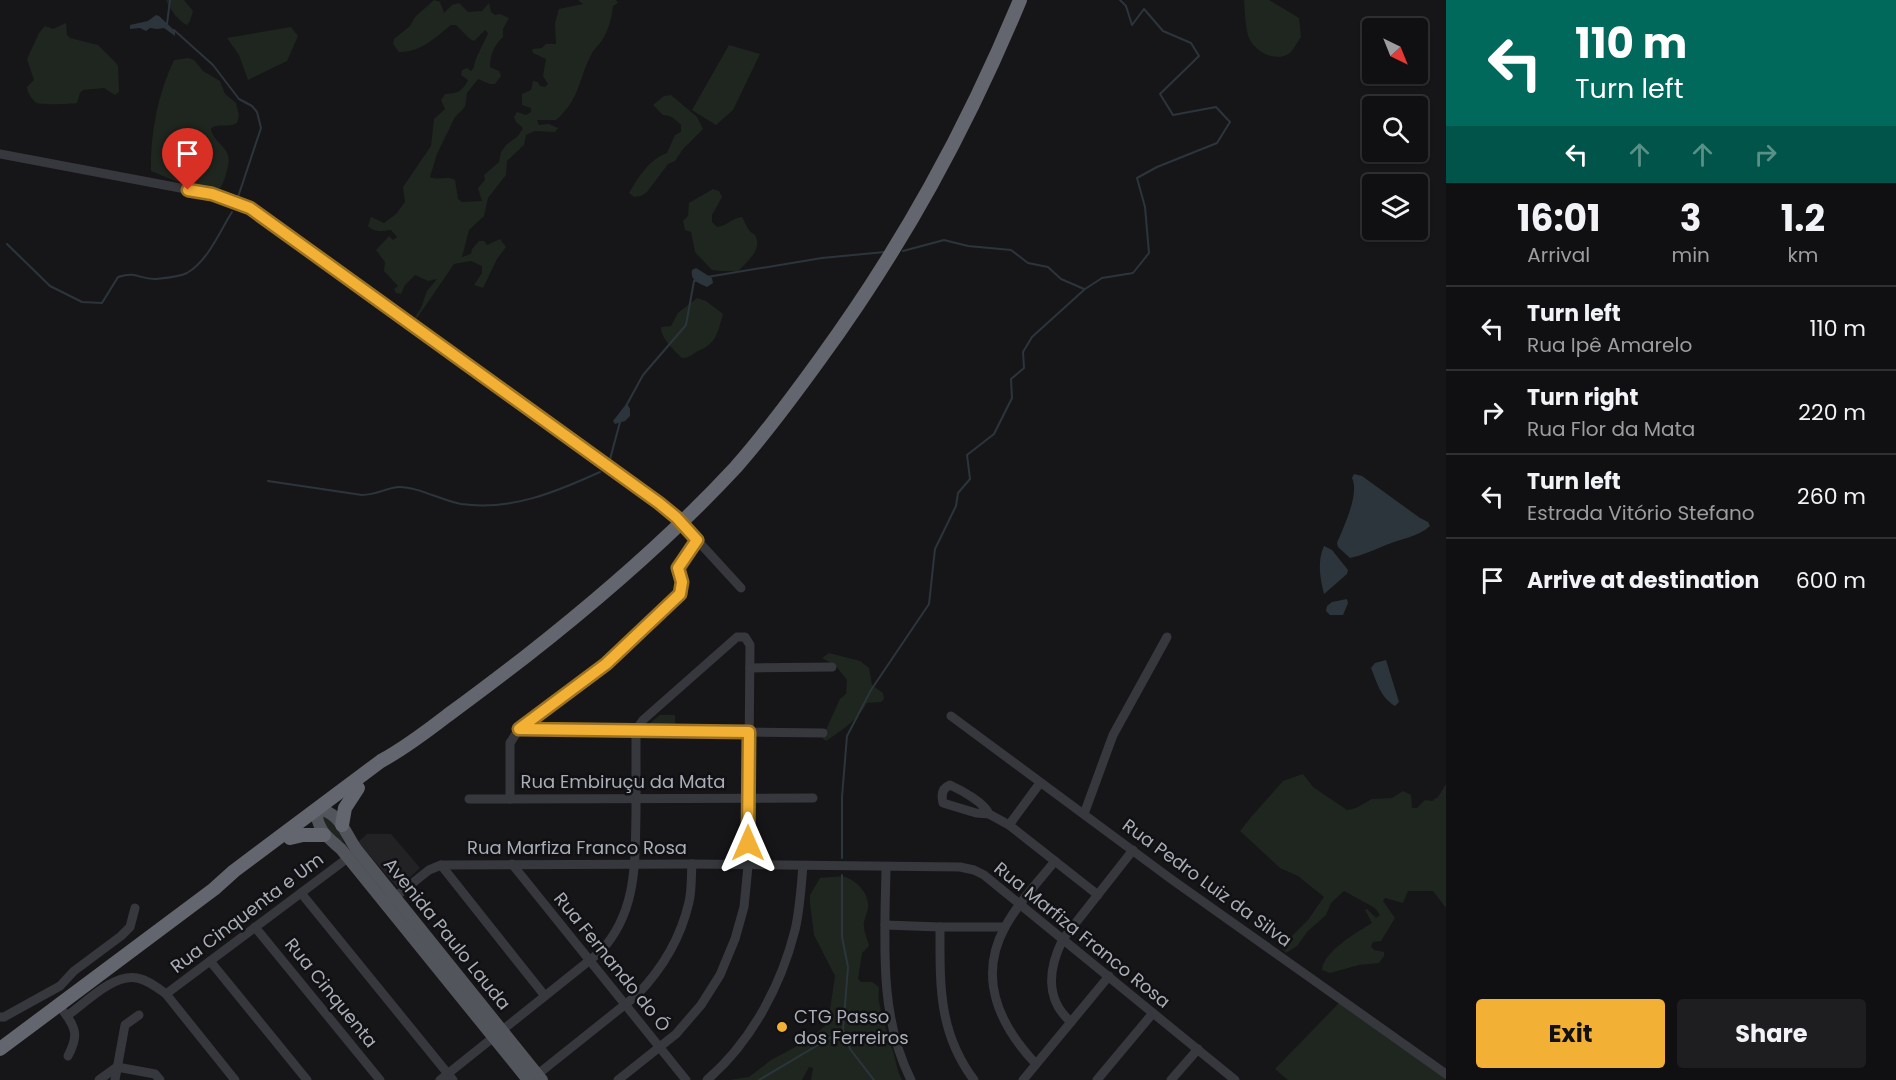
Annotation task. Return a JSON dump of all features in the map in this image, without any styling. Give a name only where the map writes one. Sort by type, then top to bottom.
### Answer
[{"type":"highway","points":[[214,889],[237,877],[290,838],[381,761],[400,751],[551,637],[681,523],[737,465],[774,421],[859,305],[902,239],[948,156],[989,74],[1020,0]]},
{"type":"highway","points":[[0,1049],[65,1007],[234,871],[358,788],[386,766],[400,751]]},
{"type":"highway","points":[[342,825],[345,808],[358,788]]},
{"type":"highway","points":[[290,838],[303,835],[324,835]]},
{"type":"main road","name":"Avenida Paulo Lauda","points":[[352,854],[342,825],[334,816],[320,813],[319,826],[324,835],[352,854],[534,1079]]},
{"type":"street","points":[[0,154],[212,194],[250,208],[659,503],[681,523],[741,588]]},
{"type":"street","points":[[510,799],[510,743],[519,729],[606,664],[680,594],[682,582],[678,568],[697,540]]},
{"type":"street","points":[[301,892],[447,1078],[609,943],[626,913],[632,894],[635,864],[636,730],[643,720],[737,637],[745,637],[750,645],[748,866],[744,907],[735,939],[720,975],[701,1005],[676,1034],[618,1080]]},
{"type":"street","points":[[1084,814],[1113,735],[1167,637]]},
{"type":"street","points":[[750,668],[832,667]]},
{"type":"street","name":"Rua Pedro Luiz da Silva","points":[[951,716],[1171,879],[1446,1074]]},
{"type":"street","points":[[519,729],[823,733]]},
{"type":"street","points":[[1010,825],[1040,783]]},
{"type":"street","points":[[989,814],[982,804],[956,787],[950,785],[943,790],[943,803],[976,813],[989,814],[1010,825],[1098,895]]},
{"type":"street","name":"Rua Embiruçu da Mata","points":[[469,799],[813,798]]},
{"type":"street","points":[[1071,1022],[1059,1008],[1054,997],[1052,964],[1063,939],[1133,850]]},
{"type":"street","name":"Rua Cinquenta e Um","points":[[166,994],[352,854]]},
{"type":"street","points":[[1036,1064],[1011,1035],[996,1002],[993,983],[994,964],[997,946],[1005,927],[1055,861]]},
{"type":"street","name":"Rua Fernando do Ó","points":[[512,864],[686,1080]]},
{"type":"street","points":[[534,1079],[625,1005],[651,980],[670,951],[680,929],[690,900],[692,864]]},
{"type":"street","name":"Rua Marfiza Franco Rosa","points":[[391,901],[429,870],[441,865],[692,864],[960,867],[984,875],[1235,1080]]},
{"type":"street","points":[[441,865],[545,996]]},
{"type":"street","points":[[707,1080],[747,1037],[780,976],[796,929],[801,898],[802,866]]},
{"type":"street","points":[[885,867],[888,1010],[899,1054],[911,1080]]},
{"type":"street","points":[[0,1017],[4,1017],[60,986],[74,971],[130,927],[135,908]]},
{"type":"street","points":[[885,925],[1005,927]]},
{"type":"street","name":"Rua Cinquenta","points":[[255,927],[380,1080]]},
{"type":"street","points":[[940,927],[940,979],[943,1011],[953,1045],[974,1080]]},
{"type":"street","points":[[121,936],[133,950]]},
{"type":"street","points":[[210,961],[308,1080]]},
{"type":"street","points":[[1023,1080],[1109,976]]},
{"type":"street","points":[[65,1007],[120,978],[137,978],[166,994],[235,1080]]},
{"type":"street","points":[[60,986],[76,1035],[76,1042],[68,1056]]},
{"type":"street","points":[[1097,1080],[1153,1013]]},
{"type":"street","points":[[115,1080],[125,1025],[139,1015]]},
{"type":"street","points":[[1171,1080],[1198,1049]]},
{"type":"street","points":[[99,1080],[117,1067],[155,1074],[160,1080]]},
{"type":"shaded area","points":[[166,0],[184,0],[193,11],[187,25],[180,21]]},
{"type":"shaded area","points":[[434,0],[440,2],[444,13],[452,5],[459,3],[468,12],[482,11],[489,3],[491,12],[495,15],[500,14],[509,18],[503,29],[503,37],[495,47],[491,58],[490,67],[499,71],[501,76],[495,84],[478,79],[467,93],[465,107],[455,117],[437,154],[430,177],[455,180],[458,199],[462,202],[482,201],[478,188],[485,180],[484,175],[499,162],[501,152],[523,128],[514,117],[517,112],[526,115],[531,112],[531,108],[522,105],[522,94],[531,90],[533,81],[545,87],[548,84],[543,76],[546,59],[533,53],[532,49],[542,48],[546,44],[556,44],[555,23],[559,9],[583,4],[578,0],[616,0],[618,3],[613,6],[606,34],[587,62],[570,104],[556,120],[537,120],[539,125],[549,124],[558,128],[555,132],[535,131],[526,135],[524,145],[507,161],[506,175],[488,198],[484,216],[469,230],[462,257],[471,254],[479,241],[484,241],[487,245],[500,239],[506,247],[497,259],[483,288],[474,285],[482,273],[482,266],[471,261],[454,264],[417,318],[415,317],[427,291],[437,279],[428,281],[415,275],[405,285],[401,294],[396,293],[394,289],[398,286],[384,271],[385,262],[376,250],[389,236],[393,240],[397,237],[391,230],[376,231],[368,226],[371,217],[384,223],[396,214],[405,202],[403,187],[431,146],[434,119],[445,109],[441,100],[445,94],[456,92],[464,87],[468,80],[461,75],[462,70],[467,68],[471,71],[474,67],[488,33],[485,30],[474,41],[456,25],[451,25],[421,47],[399,52],[393,44],[394,39],[410,26],[415,17]]},
{"type":"shaded area","points":[[1244,0],[1269,0],[1299,18],[1301,37],[1290,53],[1279,57],[1272,56],[1256,48],[1249,38]]},
{"type":"shaded area","points":[[156,15],[175,31],[175,36],[164,28],[150,28],[146,31],[140,28],[130,29],[130,25],[148,21]]},
{"type":"shaded area","points":[[66,23],[67,35],[70,38],[98,45],[118,66],[119,92],[115,95],[104,88],[83,90],[77,103],[57,104],[37,103],[30,96],[27,87],[34,80],[27,59],[39,33],[45,26],[53,29]]},
{"type":"shaded area","points":[[291,27],[298,36],[287,61],[248,80],[239,55],[227,38]]},
{"type":"shaded area","points":[[729,45],[760,54],[733,110],[716,125],[692,110]]},
{"type":"shaded area","points":[[188,58],[194,60],[203,71],[220,81],[225,94],[236,103],[239,116],[237,123],[211,128],[229,158],[225,178],[218,190],[195,188],[151,171],[154,128],[159,100],[174,60]]},
{"type":"shaded area","points":[[671,95],[697,117],[703,129],[683,149],[675,161],[668,164],[647,192],[634,197],[629,193],[640,175],[649,164],[667,153],[675,135],[681,132],[679,123],[663,115],[653,105],[664,96]]},
{"type":"shaded area","points":[[713,189],[719,191],[722,197],[712,215],[712,222],[717,227],[742,217],[756,237],[755,251],[738,271],[712,270],[695,252],[691,232],[685,230],[683,221],[688,216],[689,203]]},
{"type":"shaded area","points":[[696,268],[712,278],[713,283],[707,287],[696,281],[692,277],[692,270]]},
{"type":"shaded area","points":[[697,298],[706,301],[723,314],[720,326],[710,344],[682,358],[666,340],[661,327],[671,326],[678,313]]},
{"type":"shaded area","points":[[627,403],[630,416],[625,421],[615,424],[613,421]]},
{"type":"shaded area","points":[[1354,474],[1362,476],[1428,522],[1430,526],[1414,535],[1350,558],[1338,547],[1337,543],[1352,502]]},
{"type":"shaded area","points":[[1324,546],[1332,550],[1348,570],[1347,574],[1324,594],[1320,564]]},
{"type":"shaded area","points":[[1347,599],[1348,603],[1343,615],[1330,615],[1326,611],[1327,606],[1332,602]]},
{"type":"shaded area","points":[[829,653],[860,661],[869,668],[872,685],[883,693],[884,699],[881,702],[867,703],[854,720],[826,741],[823,739],[824,734],[840,699],[846,694],[847,680],[836,666],[822,658]]},
{"type":"shaded area","points":[[1386,660],[1399,702],[1395,706],[1382,694],[1371,668],[1375,663]]},
{"type":"shaded area","points":[[660,715],[675,715],[675,727],[646,726]]},
{"type":"shaded area","points":[[1303,774],[1313,787],[1347,810],[1372,799],[1392,798],[1403,791],[1411,795],[1412,808],[1417,808],[1425,800],[1432,801],[1438,797],[1446,784],[1446,908],[1433,891],[1408,891],[1403,903],[1385,898],[1383,901],[1395,918],[1381,941],[1373,942],[1371,946],[1374,950],[1384,952],[1379,963],[1359,965],[1330,973],[1322,970],[1328,956],[1334,950],[1372,923],[1365,910],[1367,909],[1376,918],[1380,915],[1375,908],[1344,891],[1331,903],[1326,915],[1307,932],[1297,946],[1286,953],[1281,947],[1308,920],[1324,897],[1298,876],[1280,868],[1240,831],[1283,781]]},
{"type":"shaded area","points":[[322,816],[336,826],[344,842],[329,833]]},
{"type":"shaded area","points":[[367,834],[391,834],[420,868],[398,888],[358,842]]},
{"type":"shaded area","points":[[842,876],[856,883],[867,897],[868,908],[864,925],[869,946],[862,953],[858,979],[861,982],[872,982],[879,987],[882,1013],[902,1080],[811,1080],[813,1068],[809,1067],[802,1080],[729,1080],[749,1077],[771,1060],[810,1039],[828,1023],[835,976],[814,935],[810,895],[820,878]]},
{"type":"shaded area","points":[[1340,1002],[1446,1080],[1288,1080],[1275,1069]]},
{"type":"waterway","points":[[167,24],[170,0]]},
{"type":"waterway","points":[[842,858],[842,797],[847,736],[871,690],[929,604],[935,549],[956,506],[958,493],[970,479],[967,455],[994,434],[1012,398],[1011,379],[1024,368],[1023,352],[1032,337],[1085,289],[1102,278],[1133,273],[1149,253],[1145,207],[1137,178],[1157,167],[1217,143],[1230,122],[1216,107],[1173,115],[1160,94],[1199,56],[1191,43],[1163,31],[1144,9],[1132,25],[1126,6],[1120,0]]},
{"type":"waterway","points":[[174,30],[213,65],[239,99],[252,106],[257,112],[261,128],[238,197]]},
{"type":"waterway","points":[[7,244],[50,286],[82,302],[102,303],[118,277],[134,275],[155,279],[187,273],[207,253],[232,212]]},
{"type":"waterway","points":[[903,251],[944,240],[968,246],[1011,250],[1028,263],[1048,267],[1061,279],[1084,289]]},
{"type":"waterway","points":[[707,277],[822,258],[885,252]]},
{"type":"waterway","points":[[626,406],[643,375],[686,325],[694,281],[696,281]]},
{"type":"waterway","points":[[609,463],[620,422]]},
{"type":"waterway","points":[[268,481],[362,495],[405,487],[461,504],[498,505],[550,493],[600,472]]},
{"type":"waterway","points":[[842,875],[842,937],[848,967],[843,1030],[850,1049],[874,1080]]},
{"type":"waterway","points":[[759,1080],[843,1030]]},
{"type":"place","name":"CTG Passo dos Ferreiros","points":[[782,1027]]},
{"type":"route","points":[[188,190],[212,194],[250,208],[659,503],[676,517],[697,540],[678,568],[682,588],[674,601],[606,664],[519,729],[749,732],[748,843]]}]
